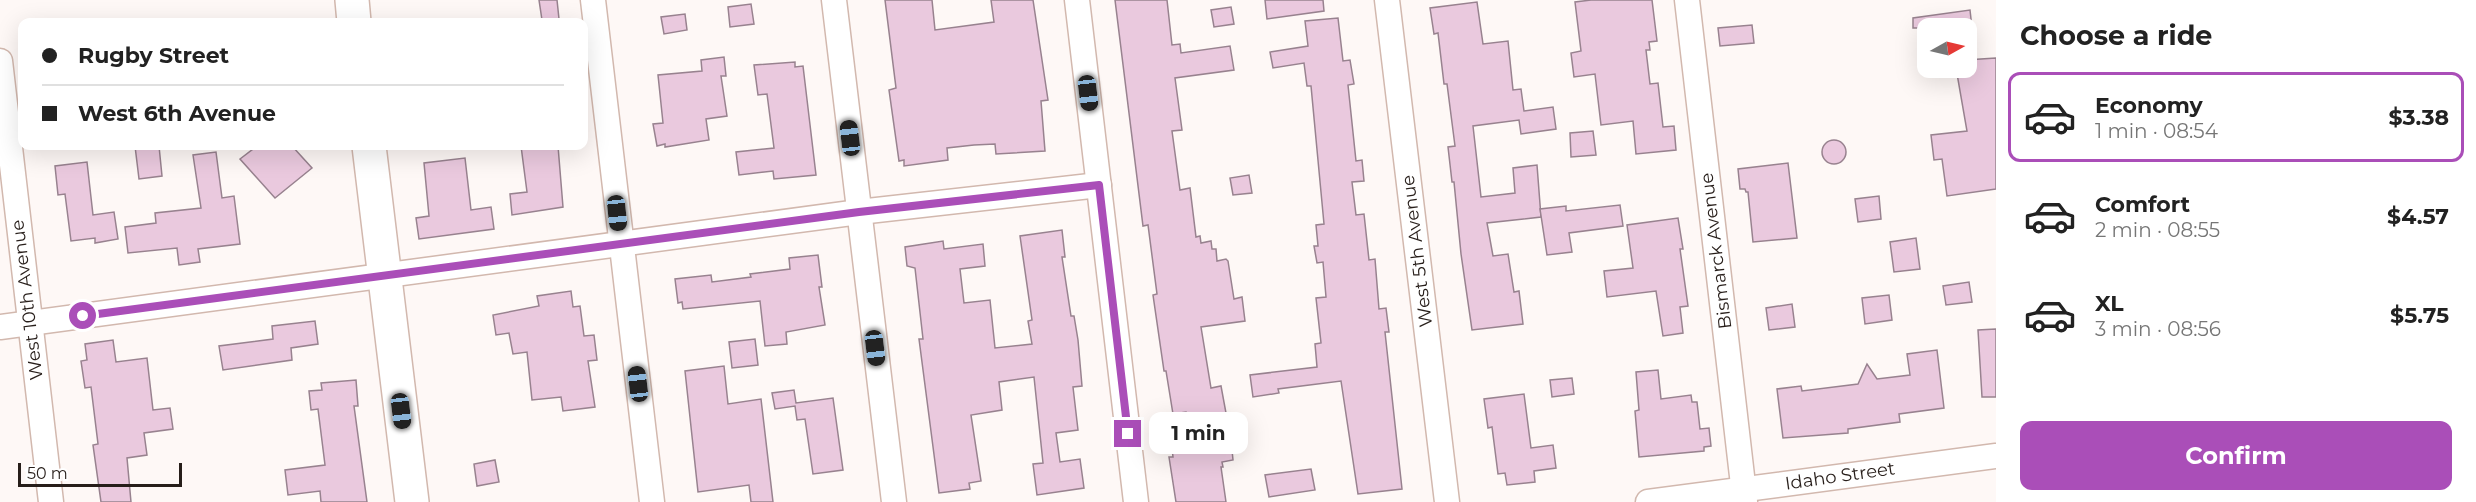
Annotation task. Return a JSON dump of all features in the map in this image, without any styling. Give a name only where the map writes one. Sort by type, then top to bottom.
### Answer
[{"type":"main road","points":[[352,0],[354,18]]},
{"type":"main road","points":[[369,150],[412,502]]},
{"type":"street","points":[[593,0],[652,502]]},
{"type":"street","points":[[834,0],[894,502]]},
{"type":"street","points":[[1077,0],[1136,502]]},
{"type":"street","name":"West 5th Avenue","points":[[1387,0],[1447,502]]},
{"type":"street","name":"Bismarck Avenue","points":[[1687,0],[1744,496]]},
{"type":"street","name":"West 10th Avenue","points":[[0,61],[51,502]]},
{"type":"street","points":[[0,327],[859,212],[1099,185]]},
{"type":"street","name":"Idaho Street","points":[[1648,502],[1744,496],[1996,456]]},
{"type":"building","points":[[539,0],[557,0],[559,18],[542,18]]},
{"type":"building","points":[[885,0],[932,0],[935,30],[994,22],[991,0],[1033,0],[1048,100],[1041,101],[1045,151],[996,154],[995,144],[974,145],[947,148],[948,160],[904,166],[904,160],[899,161],[889,90],[896,88]]},
{"type":"building","points":[[1115,0],[1167,0],[1172,45],[1180,44],[1181,53],[1230,46],[1234,70],[1175,78],[1182,130],[1172,131],[1180,190],[1190,188],[1196,237],[1200,236],[1201,243],[1211,241],[1212,249],[1216,249],[1217,261],[1226,259],[1228,261],[1234,299],[1242,297],[1245,321],[1201,327],[1211,388],[1221,386],[1231,440],[1233,460],[1222,462],[1223,467],[1221,467],[1226,502],[1176,502],[1169,457],[1173,457],[1172,448],[1192,445],[1186,412],[1173,414],[1166,371],[1164,371],[1153,295],[1157,294],[1148,225],[1143,226]]},
{"type":"building","points":[[1265,0],[1323,0],[1324,11],[1267,19]]},
{"type":"building","points":[[1652,0],[1657,41],[1649,42],[1650,50],[1646,50],[1650,84],[1658,83],[1663,127],[1674,126],[1676,150],[1636,154],[1633,121],[1601,125],[1595,74],[1574,77],[1571,53],[1581,51],[1575,2]]},
{"type":"building","points":[[1477,2],[1483,44],[1508,41],[1513,90],[1521,89],[1524,111],[1553,107],[1556,129],[1521,134],[1519,120],[1473,126],[1481,197],[1515,193],[1513,168],[1537,165],[1541,217],[1487,223],[1493,256],[1508,254],[1514,292],[1519,291],[1523,324],[1472,330],[1448,147],[1455,146],[1447,84],[1444,84],[1438,33],[1434,34],[1430,8]]},
{"type":"building","points":[[751,4],[754,24],[730,27],[728,7]]},
{"type":"building","points":[[1231,7],[1234,24],[1214,27],[1211,10]]},
{"type":"building","points":[[1970,10],[1971,18],[1917,18],[1917,28],[1913,28],[1913,18]]},
{"type":"building","points":[[685,14],[687,30],[664,34],[661,17]]},
{"type":"building","points":[[1338,18],[1343,61],[1350,60],[1354,84],[1348,85],[1356,161],[1362,160],[1364,181],[1352,182],[1356,215],[1364,214],[1369,260],[1375,259],[1379,309],[1386,308],[1389,332],[1385,332],[1402,489],[1358,494],[1341,381],[1278,389],[1279,393],[1253,397],[1250,375],[1317,367],[1315,344],[1321,343],[1316,298],[1326,297],[1323,262],[1317,263],[1314,246],[1318,246],[1316,225],[1324,224],[1311,86],[1307,86],[1304,63],[1273,68],[1270,52],[1308,46],[1305,21]]},
{"type":"building","points":[[1752,25],[1754,43],[1720,46],[1718,28]]},
{"type":"building","points":[[724,57],[726,76],[721,76],[727,116],[706,119],[709,140],[665,147],[665,144],[657,146],[653,124],[663,123],[658,75],[702,71],[701,60]]},
{"type":"building","points":[[1996,58],[1996,189],[1947,196],[1942,159],[1934,160],[1931,135],[1967,131],[1958,78],[1977,78],[1977,59]]},
{"type":"building","points":[[795,62],[795,67],[803,66],[816,175],[774,179],[773,171],[739,175],[736,152],[774,148],[767,94],[758,95],[754,65]]},
{"type":"building","points":[[1593,131],[1596,155],[1571,157],[1570,133]]},
{"type":"building","points":[[1834,140],[1839,141],[1845,147],[1845,157],[1839,163],[1834,164],[1829,163],[1823,157],[1822,152],[1823,147],[1829,141]]},
{"type":"building","points":[[135,150],[159,150],[162,176],[139,179]]},
{"type":"building","points":[[252,150],[296,150],[312,168],[275,198],[240,159]]},
{"type":"building","points":[[522,150],[558,150],[563,207],[512,215],[510,194],[527,192]]},
{"type":"building","points":[[216,152],[222,198],[234,196],[240,244],[198,249],[200,262],[179,265],[177,248],[128,253],[125,227],[156,223],[155,213],[201,208],[193,155]]},
{"type":"building","points":[[465,158],[471,210],[491,207],[494,229],[419,239],[416,218],[429,216],[424,163]]},
{"type":"building","points":[[87,162],[93,215],[114,212],[118,239],[95,243],[95,238],[71,241],[65,194],[58,195],[55,166]]},
{"type":"building","points":[[1788,163],[1797,238],[1753,242],[1748,192],[1740,189],[1738,169]]},
{"type":"building","points":[[1249,175],[1252,193],[1233,195],[1230,178]]},
{"type":"building","points":[[1879,196],[1881,219],[1858,222],[1855,199]]},
{"type":"building","points":[[1620,205],[1623,226],[1569,233],[1572,252],[1547,255],[1540,209],[1566,206],[1566,211]]},
{"type":"building","points":[[1678,218],[1688,306],[1680,307],[1683,333],[1663,336],[1656,291],[1607,297],[1604,271],[1633,268],[1627,225]]},
{"type":"building","points":[[1062,230],[1065,257],[1062,257],[1071,316],[1074,316],[1078,340],[1082,386],[1073,387],[1078,430],[1056,433],[1060,462],[1080,459],[1084,488],[1037,495],[1033,464],[1043,463],[1034,377],[999,382],[1002,410],[971,415],[981,481],[969,483],[970,489],[939,493],[919,339],[923,339],[915,268],[907,266],[905,247],[943,241],[944,249],[983,244],[985,266],[960,269],[964,303],[990,300],[995,348],[1032,344],[1028,321],[1032,320],[1020,236]]},
{"type":"building","points":[[1916,238],[1920,269],[1894,272],[1890,242]]},
{"type":"building","points":[[818,255],[822,287],[819,287],[825,325],[786,332],[787,344],[765,346],[760,301],[683,309],[682,302],[678,303],[675,279],[711,275],[712,282],[751,277],[750,274],[790,269],[789,258]]},
{"type":"building","points":[[1969,282],[1972,302],[1946,305],[1943,286]]},
{"type":"building","points":[[571,291],[573,307],[580,306],[584,336],[594,335],[597,360],[588,361],[595,407],[563,411],[561,397],[532,400],[527,352],[513,354],[509,333],[496,335],[493,315],[539,306],[537,296]]},
{"type":"building","points":[[1889,295],[1892,320],[1865,324],[1862,298]]},
{"type":"building","points":[[1792,304],[1795,327],[1769,330],[1766,308]]},
{"type":"building","points":[[315,321],[318,344],[291,348],[292,360],[223,370],[219,346],[273,339],[272,326]]},
{"type":"building","points":[[1996,329],[1996,397],[1982,397],[1978,330]]},
{"type":"building","points":[[755,339],[758,365],[732,368],[729,342]]},
{"type":"building","points":[[113,340],[116,362],[147,358],[153,410],[170,408],[173,429],[144,433],[147,455],[127,458],[131,502],[101,502],[93,445],[98,444],[91,387],[85,388],[81,361],[87,360],[85,344]]},
{"type":"building","points":[[1937,350],[1944,408],[1899,414],[1900,422],[1848,429],[1848,433],[1783,438],[1777,389],[1801,386],[1802,391],[1858,384],[1867,364],[1877,379],[1910,375],[1907,354]]},
{"type":"building","points":[[724,366],[728,404],[761,399],[773,502],[751,502],[749,485],[698,492],[685,371]]},
{"type":"building","points":[[1658,370],[1661,399],[1691,395],[1692,402],[1697,402],[1700,429],[1709,428],[1711,446],[1704,447],[1704,451],[1639,457],[1635,411],[1639,410],[1636,372]]},
{"type":"building","points":[[1572,378],[1574,394],[1552,397],[1550,380]]},
{"type":"building","points":[[356,380],[358,406],[354,406],[367,502],[321,502],[320,491],[288,495],[285,470],[325,465],[318,409],[311,410],[309,391],[322,390],[321,383]]},
{"type":"building","points":[[794,390],[796,403],[833,398],[843,470],[813,474],[805,419],[797,420],[795,406],[775,409],[772,393]]},
{"type":"building","points":[[1524,394],[1531,448],[1553,445],[1556,468],[1534,471],[1535,482],[1507,485],[1505,473],[1498,474],[1492,427],[1488,428],[1484,399]]},
{"type":"building","points":[[495,460],[499,482],[477,486],[474,464]]},
{"type":"building","points":[[1311,469],[1315,490],[1269,497],[1265,475]]},
{"type":"route","points":[[83,316],[859,212],[1099,185],[1128,434]]}]
